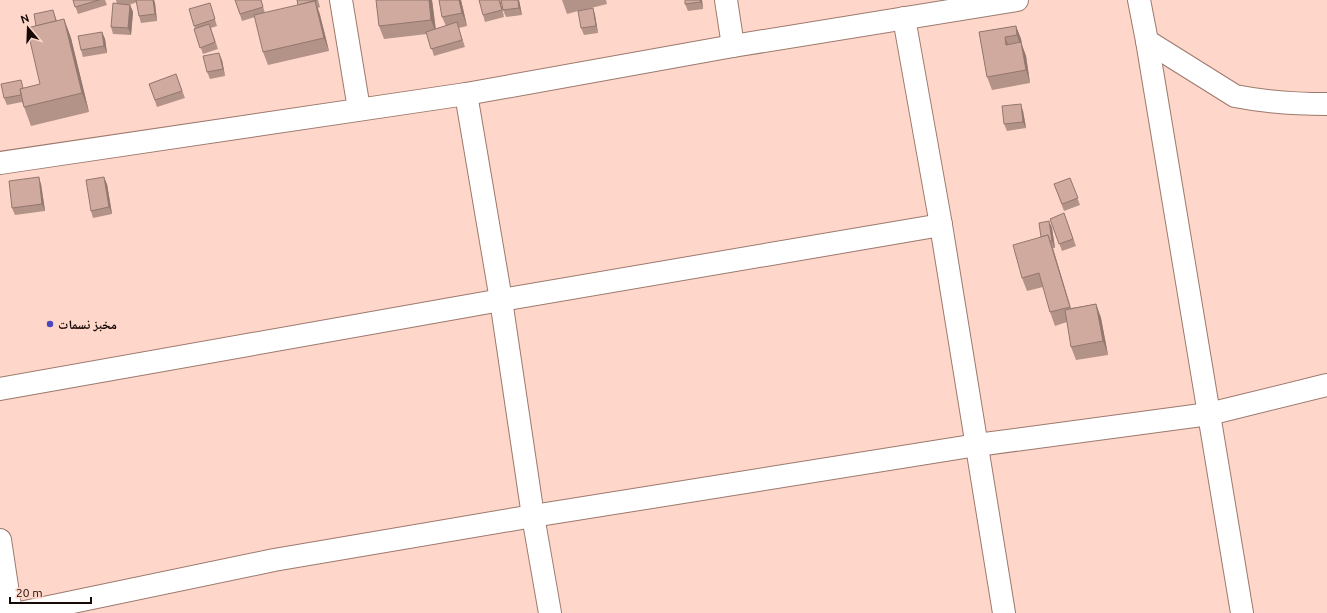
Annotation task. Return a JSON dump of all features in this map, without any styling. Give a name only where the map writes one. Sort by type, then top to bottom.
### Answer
[{"type":"street","points":[[341,0],[359,109]]},
{"type":"street","points":[[726,0],[733,46]]},
{"type":"street","points":[[0,163],[466,94],[733,46],[1017,0]]},
{"type":"street","points":[[1139,0],[1242,613]]},
{"type":"street","points":[[904,18],[941,225],[1004,613]]},
{"type":"street","points":[[1147,41],[1235,96],[1299,103],[1327,104]]},
{"type":"street","points":[[466,94],[501,300],[533,516],[550,613]]},
{"type":"street","points":[[0,389],[501,300],[941,225]]},
{"type":"street","points":[[20,613],[274,560],[533,516],[977,445],[1209,414],[1327,385]]},
{"type":"street","points":[[0,540],[11,613]]},
{"type":"building","points":[[73,0],[99,0],[75,7]]},
{"type":"building","points":[[136,0],[153,0],[155,14],[139,16]]},
{"type":"building","points":[[235,0],[261,0],[263,7],[240,14]]},
{"type":"building","points":[[297,0],[317,0],[298,5]]},
{"type":"building","points":[[376,0],[429,0],[431,20],[379,26]]},
{"type":"building","points":[[439,0],[459,0],[462,13],[442,17]]},
{"type":"building","points":[[479,0],[499,0],[502,10],[483,15]]},
{"type":"building","points":[[501,0],[518,0],[519,8],[503,10]]},
{"type":"building","points":[[685,0],[700,0],[701,2],[685,4]]},
{"type":"building","points":[[315,1],[324,38],[263,52],[254,15]]},
{"type":"building","points":[[113,3],[130,5],[128,28],[111,27]]},
{"type":"building","points":[[210,3],[215,19],[194,26],[189,9]]},
{"type":"building","points":[[593,8],[596,26],[581,28],[578,11]]},
{"type":"building","points":[[53,10],[56,21],[36,26],[34,14]]},
{"type":"building","points":[[64,19],[82,93],[24,107],[20,89],[40,84],[27,28]]},
{"type":"building","points":[[457,22],[462,40],[431,49],[426,32]]},
{"type":"building","points":[[209,24],[215,42],[200,48],[194,29]]},
{"type":"building","points":[[1016,26],[1017,35],[1005,37],[1006,45],[1021,42],[1026,70],[987,77],[979,32]]},
{"type":"building","points":[[102,32],[104,46],[81,50],[78,36]]},
{"type":"building","points":[[219,53],[223,69],[207,72],[203,56]]},
{"type":"building","points":[[176,74],[182,91],[155,100],[149,84]]},
{"type":"building","points":[[21,80],[23,88],[20,89],[21,95],[4,98],[1,84]]},
{"type":"building","points":[[1021,104],[1023,122],[1004,124],[1002,106]]},
{"type":"building","points":[[39,177],[42,204],[12,208],[9,181]]},
{"type":"building","points":[[104,177],[109,207],[91,211],[86,180]]},
{"type":"building","points":[[1070,178],[1078,198],[1062,204],[1054,184]]},
{"type":"building","points":[[1064,213],[1073,239],[1059,244],[1050,219]]},
{"type":"building","points":[[1049,221],[1052,241],[1050,241],[1048,235],[1041,237],[1039,223]]},
{"type":"building","points":[[1048,235],[1070,307],[1050,312],[1039,273],[1022,278],[1013,245]]},
{"type":"building","points":[[1096,304],[1103,341],[1071,347],[1065,310]]},
{"type":"place","name":"مخبز نسمات","points":[[50,324]]}]
